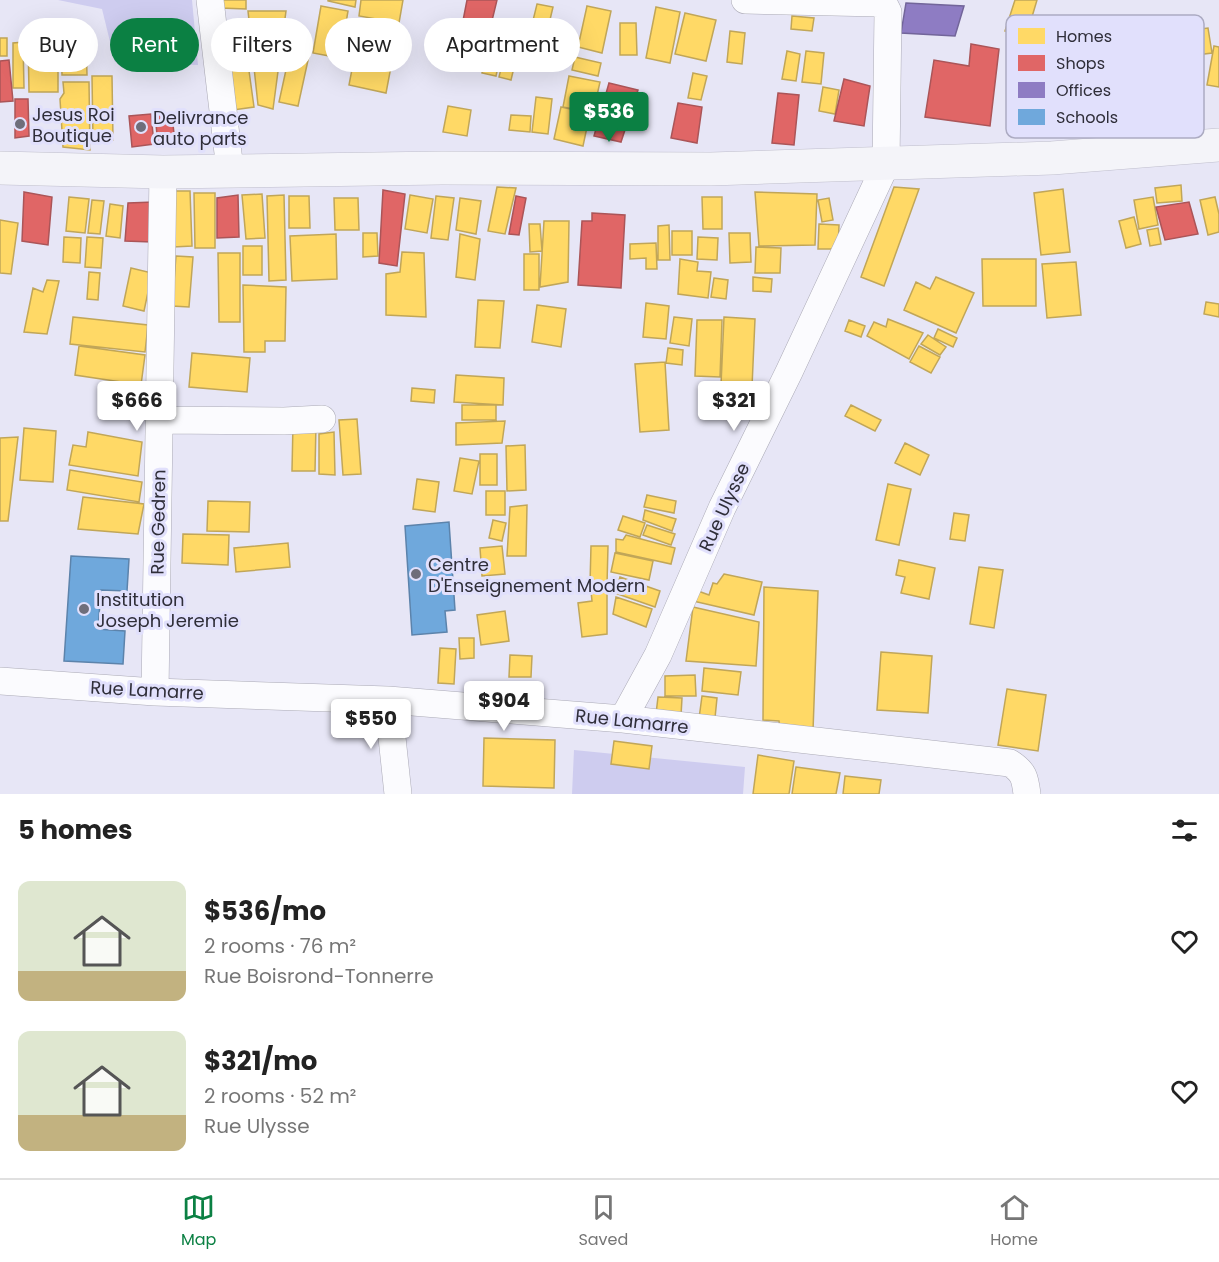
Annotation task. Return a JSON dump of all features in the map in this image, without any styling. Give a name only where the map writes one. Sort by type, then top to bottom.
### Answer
[{"type":"main road","points":[[0,168],[163,172],[430,168],[711,169],[1052,158],[1219,145]]},
{"type":"street","points":[[210,0],[230,170]]},
{"type":"street","points":[[745,0],[879,3],[885,6],[888,12],[886,164]]},
{"type":"street","name":"Rue Ulysse","points":[[623,719],[658,655],[722,508],[789,372],[886,164]]},
{"type":"street","name":"Rue Gedren","points":[[155,692],[163,172]]},
{"type":"street","points":[[159,420],[322,419]]},
{"type":"street","name":"Rue Lamarre","points":[[0,681],[155,692],[388,700],[623,719],[1010,763],[1019,769],[1025,779],[1027,794]]},
{"type":"street","points":[[388,700],[399,794]]},
{"type":"shaded area","points":[[58,0],[192,0],[194,18],[110,18],[110,42],[102,9]]},
{"type":"shaded area","points":[[574,750],[745,767],[743,794],[572,794]]},
{"type":"building: Homes","points":[[220,0],[246,0],[246,9],[220,8]]},
{"type":"building: Homes","points":[[328,0],[356,0],[355,7]]},
{"type":"building: Homes","points":[[361,0],[403,0],[400,18],[359,16]]},
{"type":"building: Homes","points":[[1015,0],[1037,0],[1033,15],[1010,15]]},
{"type":"building: Homes","points":[[537,4],[553,7],[550,18],[534,18]]},
{"type":"building: Homes","points":[[321,6],[348,11],[347,18],[325,18],[325,55],[313,53]]},
{"type":"building: Homes","points":[[587,6],[611,11],[602,53],[580,48]]},
{"type":"building: Homes","points":[[656,7],[680,12],[670,63],[646,58]]},
{"type":"building: Homes","points":[[248,11],[286,11],[285,18],[249,18]]},
{"type":"building: Homes","points":[[685,13],[716,20],[706,61],[675,54]]},
{"type":"building: Homes","points":[[792,16],[814,18],[812,31],[791,29]]},
{"type":"building: Homes","points":[[620,23],[636,23],[637,55],[620,55]]},
{"type":"building: Homes","points":[[1204,28],[1208,28],[1212,53],[1204,54]]},
{"type":"building: Homes","points":[[730,31],[745,33],[742,64],[727,62]]},
{"type":"building: Homes","points":[[0,38],[7,38],[7,56],[0,56]]},
{"type":"building: Homes","points":[[18,42],[18,72],[24,72],[24,88],[13,88],[13,43]]},
{"type":"building: Homes","points":[[1214,46],[1219,47],[1219,87],[1207,85]]},
{"type":"building: Homes","points":[[787,51],[800,54],[796,81],[782,79]]},
{"type":"building: Homes","points":[[806,51],[824,53],[821,84],[802,82]]},
{"type":"building: Homes","points":[[580,58],[601,63],[598,76],[580,72]]},
{"type":"building: Homes","points":[[29,72],[58,72],[58,92],[29,92]]},
{"type":"building: Homes","points":[[62,72],[87,72],[87,75],[62,75]]},
{"type":"building: Homes","points":[[221,72],[249,72],[254,107],[226,111]]},
{"type":"building: Homes","points":[[254,72],[278,72],[273,109],[258,105]]},
{"type":"building: Homes","points":[[286,72],[305,72],[298,106],[279,102]]},
{"type":"building: Homes","points":[[351,72],[390,72],[386,93],[349,85]]},
{"type":"building: Homes","points":[[482,72],[497,72],[496,76]]},
{"type":"building: Homes","points":[[500,72],[513,72],[511,80],[499,77]]},
{"type":"building: Homes","points":[[693,73],[707,76],[701,100],[688,98]]},
{"type":"building: Homes","points":[[92,76],[112,76],[113,140],[93,140]]},
{"type":"building: Homes","points":[[569,76],[600,82],[593,113],[563,107]]},
{"type":"building: Homes","points":[[63,82],[89,82],[90,150],[63,147],[60,99],[64,93]]},
{"type":"building: Homes","points":[[823,87],[839,90],[835,114],[819,111]]},
{"type":"building: Homes","points":[[536,97],[552,99],[548,134],[532,132]]},
{"type":"building: Homes","points":[[448,106],[471,110],[467,136],[443,132]]},
{"type":"building: Homes","points":[[561,107],[590,113],[583,146],[554,139]]},
{"type":"building: Homes","points":[[511,115],[531,116],[530,132],[509,130]]},
{"type":"building: Homes","points":[[1181,185],[1182,201],[1157,203],[1155,188]]},
{"type":"building: Homes","points":[[497,187],[516,188],[505,234],[488,231]]},
{"type":"building: Homes","points":[[894,187],[919,189],[884,286],[861,277]]},
{"type":"building: Homes","points":[[1063,189],[1070,252],[1041,255],[1034,193]]},
{"type":"building: Homes","points":[[170,191],[190,191],[192,246],[173,247]]},
{"type":"building: Homes","points":[[755,192],[817,194],[815,245],[759,246]]},
{"type":"building: Homes","points":[[194,193],[215,193],[215,248],[195,248]]},
{"type":"building: Homes","points":[[262,194],[265,238],[246,239],[242,195]]},
{"type":"building: Homes","points":[[284,195],[286,280],[269,281],[267,196]]},
{"type":"building: Homes","points":[[410,195],[433,199],[427,233],[405,229]]},
{"type":"building: Homes","points":[[289,196],[309,196],[310,228],[289,228]]},
{"type":"building: Homes","points":[[436,196],[454,198],[448,240],[431,238]]},
{"type":"building: Homes","points":[[69,197],[89,199],[85,233],[66,231]]},
{"type":"building: Homes","points":[[702,197],[722,197],[722,229],[703,229]]},
{"type":"building: Homes","points":[[1153,197],[1158,225],[1139,229],[1134,200]]},
{"type":"building: Homes","points":[[1215,197],[1219,214],[1219,232],[1208,235],[1200,200]]},
{"type":"building: Homes","points":[[334,198],[358,198],[359,230],[335,230]]},
{"type":"building: Homes","points":[[460,198],[481,201],[476,234],[456,230]]},
{"type":"building: Homes","points":[[829,198],[833,220],[822,222],[818,200]]},
{"type":"building: Homes","points":[[92,200],[104,201],[100,234],[88,233]]},
{"type":"building: Homes","points":[[110,204],[123,206],[120,238],[106,236]]},
{"type":"building: Homes","points":[[1134,217],[1141,244],[1126,248],[1119,221]]},
{"type":"building: Homes","points":[[0,220],[18,223],[11,274],[0,273]]},
{"type":"building: Homes","points":[[544,221],[569,221],[568,282],[540,287]]},
{"type":"building: Homes","points":[[529,224],[540,224],[542,251],[530,252]]},
{"type":"building: Homes","points":[[819,224],[839,225],[838,249],[818,249]]},
{"type":"building: Homes","points":[[669,225],[670,260],[658,260],[658,226]]},
{"type":"building: Homes","points":[[1158,228],[1161,244],[1150,246],[1147,230]]},
{"type":"building: Homes","points":[[672,231],[692,231],[692,255],[672,255]]},
{"type":"building: Homes","points":[[363,233],[377,233],[378,256],[363,257]]},
{"type":"building: Homes","points":[[729,233],[750,233],[751,262],[730,263]]},
{"type":"building: Homes","points":[[336,234],[337,279],[292,281],[290,236]]},
{"type":"building: Homes","points":[[460,234],[480,239],[475,280],[456,277]]},
{"type":"building: Homes","points":[[64,237],[81,238],[80,263],[63,262]]},
{"type":"building: Homes","points":[[87,237],[103,238],[101,268],[85,267]]},
{"type":"building: Homes","points":[[698,237],[718,238],[717,260],[697,259]]},
{"type":"building: Homes","points":[[656,243],[657,269],[646,269],[646,258],[630,259],[630,244]]},
{"type":"building: Homes","points":[[243,246],[262,246],[262,275],[243,275]]},
{"type":"building: Homes","points":[[756,247],[781,248],[780,273],[755,273]]},
{"type":"building: Homes","points":[[402,252],[424,253],[426,317],[386,315],[386,274],[400,272]]},
{"type":"building: Homes","points":[[218,253],[240,253],[240,322],[219,322]]},
{"type":"building: Homes","points":[[524,254],[539,254],[539,290],[524,290]]},
{"type":"building: Homes","points":[[176,256],[193,257],[189,307],[172,306]]},
{"type":"building: Homes","points":[[680,259],[698,262],[697,271],[711,272],[708,298],[678,294]]},
{"type":"building: Homes","points":[[982,259],[1036,259],[1036,306],[983,306]]},
{"type":"building: Homes","points":[[1076,262],[1081,315],[1047,318],[1042,264]]},
{"type":"building: Homes","points":[[131,268],[152,273],[144,311],[123,306]]},
{"type":"building: Homes","points":[[89,272],[100,273],[98,300],[87,299]]},
{"type":"building: Homes","points":[[753,277],[772,279],[771,292],[753,291]]},
{"type":"building: Homes","points":[[936,277],[974,293],[956,333],[904,310],[916,282],[930,289]]},
{"type":"building: Homes","points":[[714,278],[728,280],[726,299],[711,297]]},
{"type":"building: Homes","points":[[47,280],[59,281],[47,334],[24,332],[33,288],[43,292]]},
{"type":"building: Homes","points":[[243,285],[286,287],[285,341],[265,341],[265,352],[244,352]]},
{"type":"building: Homes","points":[[478,300],[504,301],[500,348],[475,347]]},
{"type":"building: Homes","points":[[1206,302],[1219,304],[1219,317],[1204,314]]},
{"type":"building: Homes","points":[[646,303],[669,306],[666,339],[643,337]]},
{"type":"building: Homes","points":[[537,305],[566,309],[561,347],[532,342]]},
{"type":"building: Homes","points":[[73,317],[148,325],[145,352],[70,344]]},
{"type":"building: Homes","points":[[674,317],[692,319],[689,346],[670,343]]},
{"type":"building: Homes","points":[[724,317],[755,319],[752,387],[721,385]]},
{"type":"building: Homes","points":[[888,319],[923,333],[909,359],[867,336],[874,322],[886,327]]},
{"type":"building: Homes","points":[[697,320],[722,320],[720,377],[695,376]]},
{"type":"building: Homes","points":[[849,320],[865,326],[861,337],[845,331]]},
{"type":"building: Homes","points":[[938,329],[957,338],[953,347],[934,338]]},
{"type":"building: Homes","points":[[928,335],[946,347],[940,355],[921,344]]},
{"type":"building: Homes","points":[[79,346],[145,355],[141,385],[75,375]]},
{"type":"building: Homes","points":[[919,346],[940,357],[931,373],[910,362]]},
{"type":"building: Homes","points":[[668,348],[683,350],[682,365],[666,363]]},
{"type":"building: Homes","points":[[192,353],[250,358],[247,392],[189,387]]},
{"type":"building: Homes","points":[[665,362],[669,430],[640,432],[635,364]]},
{"type":"building: Homes","points":[[456,375],[504,378],[503,405],[454,402]]},
{"type":"building: Homes","points":[[412,388],[435,390],[434,403],[411,401]]},
{"type":"building: Homes","points":[[462,405],[496,405],[496,420],[462,420]]},
{"type":"building: Homes","points":[[851,405],[881,420],[875,431],[845,416]]},
{"type":"building: Homes","points":[[357,419],[361,474],[343,475],[339,420]]},
{"type":"building: Homes","points":[[505,421],[502,443],[456,445],[456,423]]},
{"type":"building: Homes","points":[[293,423],[316,423],[315,471],[292,471]]},
{"type":"building: Homes","points":[[24,428],[56,431],[53,482],[20,480]]},
{"type":"building: Homes","points":[[88,432],[142,442],[138,476],[69,465],[73,445],[86,447]]},
{"type":"building: Homes","points":[[334,432],[335,475],[319,474],[319,434]]},
{"type":"building: Homes","points":[[18,437],[8,521],[0,521],[0,438]]},
{"type":"building: Homes","points":[[905,443],[929,455],[920,475],[895,463]]},
{"type":"building: Homes","points":[[525,445],[526,490],[507,491],[506,446]]},
{"type":"building: Homes","points":[[480,454],[497,454],[497,485],[480,485]]},
{"type":"building: Homes","points":[[460,458],[479,461],[472,494],[454,491]]},
{"type":"building: Homes","points":[[70,470],[142,482],[139,502],[67,490]]},
{"type":"building: Homes","points":[[417,479],[439,482],[435,512],[413,509]]},
{"type":"building: Homes","points":[[888,484],[911,489],[899,545],[876,540]]},
{"type":"building: Homes","points":[[486,491],[505,491],[505,515],[486,515]]},
{"type":"building: Homes","points":[[647,495],[676,501],[674,513],[644,507]]},
{"type":"building: Homes","points":[[83,497],[144,504],[138,534],[78,529]]},
{"type":"building: Homes","points":[[208,501],[250,502],[249,532],[207,531]]},
{"type":"building: Homes","points":[[527,505],[526,556],[507,556],[510,507]]},
{"type":"building: Homes","points":[[645,510],[676,519],[672,531],[643,520]]},
{"type":"building: Homes","points":[[954,513],[969,515],[965,541],[950,539]]},
{"type":"building: Homes","points":[[623,516],[645,523],[640,537],[618,530]]},
{"type":"building: Homes","points":[[493,520],[506,523],[502,541],[489,538]]},
{"type":"building: Homes","points":[[647,525],[675,534],[671,545],[643,535]]},
{"type":"building: Homes","points":[[183,534],[229,535],[228,565],[182,563]]},
{"type":"building: Homes","points":[[626,535],[675,548],[671,564],[616,552],[616,539],[623,540]]},
{"type":"building: Homes","points":[[288,543],[290,567],[236,572],[234,548]]},
{"type":"building: Homes","points":[[502,546],[505,574],[482,576],[480,548]]},
{"type":"building: Homes","points":[[591,546],[608,546],[607,585],[590,584]]},
{"type":"building: Homes","points":[[615,553],[653,561],[649,580],[611,572]]},
{"type":"building: Homes","points":[[899,560],[935,568],[929,599],[901,593],[905,577],[896,575]]},
{"type":"building: Homes","points":[[979,567],[1003,570],[994,628],[970,624]]},
{"type":"building: Homes","points":[[724,574],[762,582],[754,615],[693,601],[698,591],[709,595],[713,583],[717,584]]},
{"type":"building: Homes","points":[[620,577],[660,591],[655,607],[615,593]]},
{"type":"building: Homes","points":[[764,587],[818,591],[813,731],[780,732],[779,721],[763,720]]},
{"type":"building: Homes","points":[[591,591],[607,591],[607,634],[582,637],[578,603],[592,601]]},
{"type":"building: Homes","points":[[616,597],[652,609],[646,627],[613,614]]},
{"type":"building: Homes","points":[[693,607],[759,622],[756,666],[686,661]]},
{"type":"building: Homes","points":[[505,611],[509,641],[481,645],[477,615]]},
{"type":"building: Homes","points":[[459,638],[474,638],[474,658],[460,659]]},
{"type":"building: Homes","points":[[440,648],[456,649],[454,684],[438,683]]},
{"type":"building: Homes","points":[[881,652],[932,656],[928,713],[877,710]]},
{"type":"building: Homes","points":[[510,655],[532,656],[531,677],[509,677]]},
{"type":"building: Homes","points":[[704,668],[741,672],[738,695],[702,691]]},
{"type":"building: Homes","points":[[695,675],[696,696],[665,696],[665,676]]},
{"type":"building: Homes","points":[[1007,689],[1046,695],[1038,751],[998,745]]},
{"type":"building: Homes","points":[[702,696],[717,698],[714,728],[698,726]]},
{"type":"building: Homes","points":[[658,697],[682,698],[681,716],[656,714]]},
{"type":"building: Homes","points":[[484,738],[555,740],[554,788],[483,786]]},
{"type":"building: Homes","points":[[614,741],[652,746],[649,769],[611,764]]},
{"type":"building: Homes","points":[[758,755],[794,761],[789,794],[753,794]]},
{"type":"building: Homes","points":[[796,767],[840,773],[836,794],[792,794]]},
{"type":"building: Homes","points":[[845,776],[881,780],[879,794],[843,794]]},
{"type":"building: Shops","points":[[467,0],[497,0],[493,18],[464,18]]},
{"type":"building: Shops","points":[[971,44],[999,49],[990,126],[925,117],[934,60],[969,66]]},
{"type":"building: Shops","points":[[9,60],[13,101],[0,102],[0,61]]},
{"type":"building: Shops","points":[[844,79],[870,86],[864,126],[834,121]]},
{"type":"building: Shops","points":[[609,83],[638,90],[621,142],[594,136]]},
{"type":"building: Shops","points":[[778,93],[799,95],[794,145],[772,143]]},
{"type":"building: Shops","points":[[15,99],[28,99],[29,136],[15,138]]},
{"type":"building: Shops","points":[[678,103],[702,107],[697,143],[671,138]]},
{"type":"building: Shops","points":[[151,114],[154,144],[132,147],[129,116]]},
{"type":"building: Shops","points":[[155,114],[172,115],[175,143],[158,145]]},
{"type":"building: Shops","points":[[383,190],[405,194],[397,266],[379,263]]},
{"type":"building: Shops","points":[[24,192],[52,197],[48,245],[22,241]]},
{"type":"building: Shops","points":[[238,195],[239,237],[217,238],[217,198]]},
{"type":"building: Shops","points":[[516,196],[526,198],[519,235],[509,234]]},
{"type":"building: Shops","points":[[154,202],[152,242],[125,241],[128,203]]},
{"type":"building: Shops","points":[[1189,202],[1198,234],[1165,240],[1156,207]]},
{"type":"building: Shops","points":[[592,213],[625,215],[621,288],[578,285],[582,221],[592,221]]},
{"type":"building: Offices","points":[[906,3],[964,6],[955,36],[901,33]]},
{"type":"building: Schools","points":[[449,522],[455,610],[445,611],[447,632],[412,635],[405,526]]},
{"type":"building: Schools","points":[[71,556],[129,559],[127,591],[101,590],[98,629],[125,631],[123,664],[64,661]]},
{"type":"place","name":"Jesus Roi Boutique","points":[[20,124]]},
{"type":"place","name":"Delivrance auto parts","points":[[141,127]]},
{"type":"place","name":"Centre D'Enseignement Modern","points":[[416,574]]},
{"type":"place","name":"Institution Joseph Jeremie","points":[[84,609]]}]
